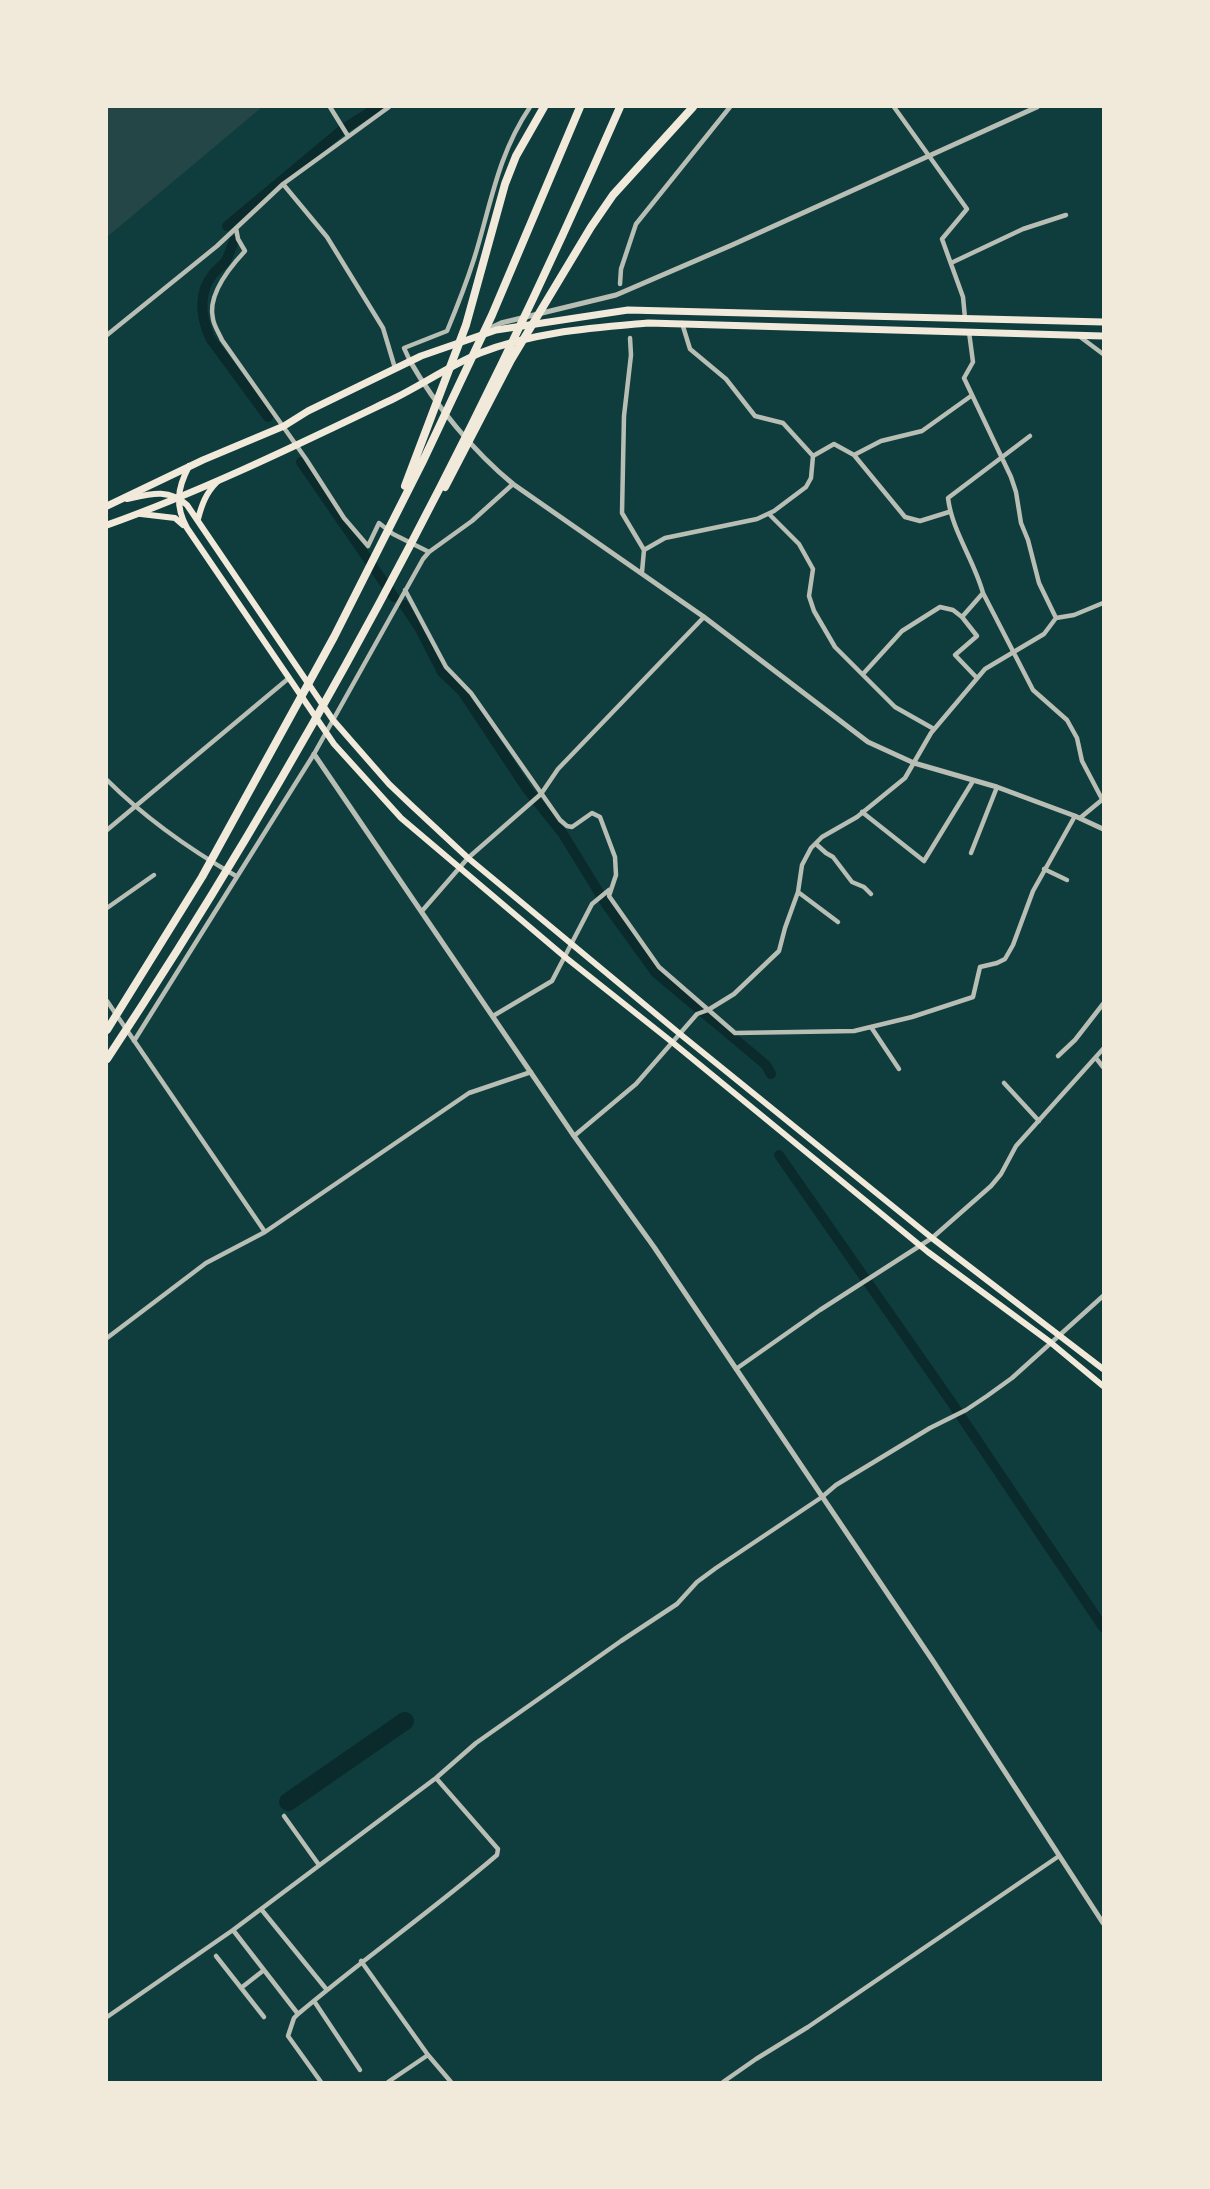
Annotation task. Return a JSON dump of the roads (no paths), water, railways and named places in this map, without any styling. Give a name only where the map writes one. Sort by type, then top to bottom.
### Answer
[{"type":"highway","points":[[388,531],[457,351],[505,184],[516,156],[544,107]]},
{"type":"highway","points":[[107,1030],[202,877],[334,637],[492,314],[580,107]]},
{"type":"highway","points":[[107,1059],[292,758],[417,530],[530,304],[620,107]]},
{"type":"highway","points":[[417,530],[443,490],[511,360],[591,227],[614,195],[693,107]]},
{"type":"highway","points":[[107,506],[189,466],[284,426],[308,411],[421,356],[496,330],[628,310],[1103,322]]},
{"type":"highway","points":[[107,525],[296,445],[423,384],[479,353],[533,338],[648,323],[1103,336]]},
{"type":"main road","points":[[189,466],[178,497],[181,516],[187,528],[326,732],[401,818],[565,957],[920,1246],[1050,1342],[1103,1386]]},
{"type":"main road","points":[[198,519],[206,496],[221,478]]},
{"type":"main road","points":[[122,500],[165,492],[178,497],[198,519],[333,720],[389,784],[468,858],[680,1034],[932,1238],[1103,1369]]},
{"type":"main road","points":[[136,515],[175,518],[187,528]]},
{"type":"street","points":[[330,107],[348,136]]},
{"type":"street","points":[[107,335],[217,246],[283,184],[389,107]]},
{"type":"street","points":[[530,107],[520,122],[496,175],[474,258],[447,331],[404,348],[423,384],[488,464],[704,617],[868,742],[914,763],[997,787],[1102,828]]},
{"type":"street","points":[[620,284],[621,269],[636,224],[730,107]]},
{"type":"street","points":[[894,107],[968,209],[942,239],[964,297],[965,318]]},
{"type":"street","points":[[421,356],[501,323],[616,295],[1037,107]]},
{"type":"street","points":[[283,184],[327,237],[383,328],[395,369]]},
{"type":"street","points":[[951,263],[1023,229],[1066,215]]},
{"type":"street","points":[[236,228],[238,239],[245,251],[220,282],[212,318],[222,340],[284,426],[344,518],[368,546],[379,523],[393,534],[429,552]]},
{"type":"street","points":[[645,550],[665,538],[757,520],[806,487],[811,478],[813,456],[783,424],[755,416],[726,379],[690,349],[682,323]]},
{"type":"street","points":[[970,332],[973,362],[964,378],[1002,456],[1016,492],[1020,523],[1028,540],[1039,583],[1056,618]]},
{"type":"street","points":[[1078,335],[1103,354]]},
{"type":"street","points":[[630,338],[631,355],[624,416],[622,513],[645,550],[642,572]]},
{"type":"street","points":[[854,455],[881,441],[922,431],[971,396]]},
{"type":"street","points":[[405,590],[446,667],[471,693],[566,826],[572,827],[592,813],[600,817],[615,857],[616,875],[609,896],[659,967],[735,1033],[854,1031],[912,1017],[973,996],[980,967],[1005,959],[1013,946],[1033,891],[1077,817],[1102,799],[1067,720],[1033,690],[983,593],[979,576],[949,512],[948,498],[1030,436]]},
{"type":"street","points":[[813,456],[834,444],[854,455],[905,517],[920,521],[949,512]]},
{"type":"street","points":[[134,1041],[314,754],[429,552],[472,521],[513,484]]},
{"type":"street","points":[[769,513],[799,544],[813,569],[810,596],[814,611],[835,647],[895,707],[934,729]]},
{"type":"street","points":[[962,617],[983,593]]},
{"type":"street","points":[[574,1136],[636,1084],[697,1014],[734,994],[779,951],[798,892],[802,866],[816,844],[905,778],[934,729],[985,669],[1044,634],[1056,618],[1074,615],[1103,603]]},
{"type":"street","points":[[863,674],[902,631],[934,611],[946,607],[962,617],[977,636],[955,655],[977,678]]},
{"type":"street","points":[[422,911],[468,858],[541,794],[558,769],[704,617]]},
{"type":"street","points":[[107,830],[289,678]]},
{"type":"street","points":[[314,754],[574,1136],[654,1247],[933,1661],[1103,1923]]},
{"type":"street","points":[[107,780],[133,806],[204,857],[236,876]]},
{"type":"street","points":[[862,812],[924,861],[973,781]]},
{"type":"street","points":[[971,853],[997,787]]},
{"type":"street","points":[[816,844],[833,857],[852,882],[864,887],[871,894]]},
{"type":"street","points":[[1044,869],[1067,880]]},
{"type":"street","points":[[107,908],[154,875]]},
{"type":"street","points":[[493,1016],[552,981],[592,904],[609,890]]},
{"type":"street","points":[[798,892],[838,922]]},
{"type":"street","points":[[107,1000],[265,1232]]},
{"type":"street","points":[[1058,1056],[1075,1040],[1103,1004]]},
{"type":"street","points":[[871,1027],[899,1069]]},
{"type":"street","points":[[736,1369],[932,1238],[1001,1174],[1016,1146],[1103,1049]]},
{"type":"street","points":[[1096,1058],[1103,1067]]},
{"type":"street","points":[[107,1338],[206,1263],[265,1232],[469,1093],[531,1072]]},
{"type":"street","points":[[1003,1083],[1040,1121]]},
{"type":"street","points":[[107,2017],[233,1930],[436,1778],[476,1743],[677,1604],[707,1575],[836,1485],[930,1428],[943,1424],[1012,1378],[1103,1296]]},
{"type":"street","points":[[321,2082],[288,2035],[294,2018],[361,1961],[496,1855],[498,1849],[436,1778]]},
{"type":"street","points":[[284,1816],[320,1865]]},
{"type":"street","points":[[723,2082],[1059,1856]]},
{"type":"street","points":[[261,1909],[327,1990]]},
{"type":"street","points":[[233,1930],[298,2014]]},
{"type":"street","points":[[216,1956],[264,2017]]},
{"type":"street","points":[[361,1961],[428,2055],[451,2082]]},
{"type":"street","points":[[241,1988],[264,1970]]},
{"type":"street","points":[[314,2001],[360,2070]]},
{"type":"street","points":[[388,2082],[428,2055]]},
{"type":"waterway","points":[[227,226],[342,130],[378,107]]},
{"type":"waterway","points":[[234,241],[225,262],[213,274],[205,289],[202,305],[205,322],[210,338],[268,417]]},
{"type":"waterway","points":[[301,462],[394,597]]},
{"type":"waterway","points":[[404,605],[442,672],[462,691],[527,789],[563,834],[606,904],[656,973],[766,1065],[771,1074]]},
{"type":"waterway","points":[[779,1155],[952,1403],[1103,1627]]},
{"type":"waterway","points":[[288,1802],[405,1721]]}]
